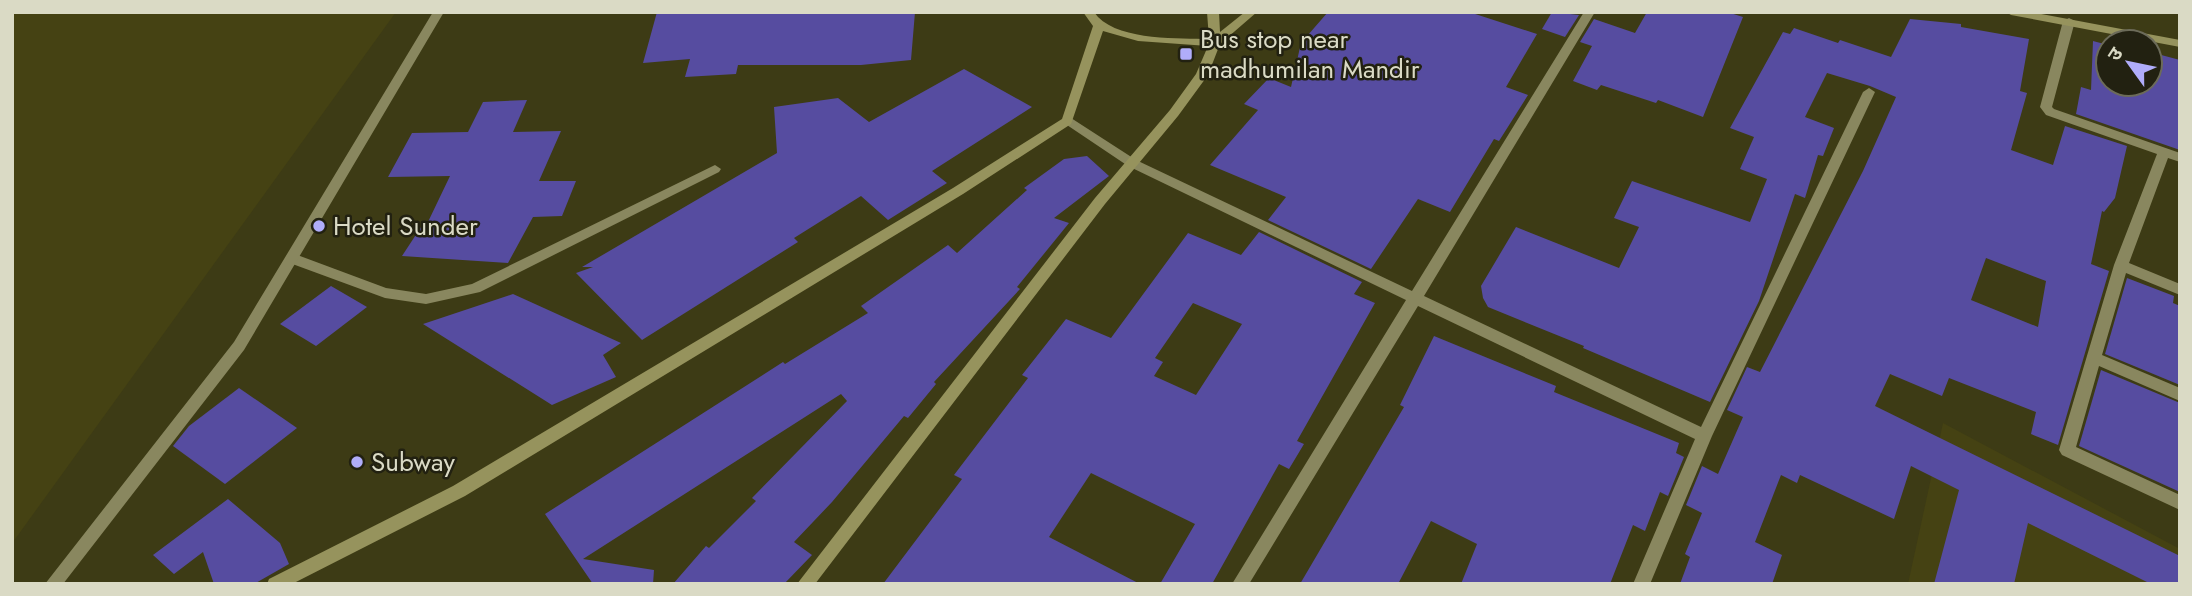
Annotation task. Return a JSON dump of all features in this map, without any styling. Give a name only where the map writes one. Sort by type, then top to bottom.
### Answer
[{"type":"main road","points":[[1088,12],[1099,26],[1139,38],[1215,42],[1252,12]]},
{"type":"main road","points":[[805,584],[1202,75],[1215,42],[1213,12]]},
{"type":"main road","points":[[2011,12],[2180,44]]},
{"type":"main road","points":[[275,584],[458,491],[958,191],[1067,121],[1099,26]]},
{"type":"street","points":[[53,584],[239,346],[439,12]]},
{"type":"street","points":[[1240,584],[1590,12]]},
{"type":"street","points":[[2069,22],[2046,107],[2057,116],[2180,158]]},
{"type":"street","points":[[1641,584],[1704,436],[1869,92]]},
{"type":"street","points":[[1067,121],[1132,163],[1704,436]]},
{"type":"street","points":[[2164,153],[2121,265],[2067,450],[2180,503]]},
{"type":"street","points":[[292,258],[385,293],[426,299],[475,288],[715,169]]},
{"type":"street","points":[[2121,265],[2180,290]]},
{"type":"street","points":[[2093,357],[2180,395]]},
{"type":"shaded area","points":[[12,12],[396,12],[13,542],[12,542]]},
{"type":"shaded area","points":[[1943,423],[2180,549],[2180,584],[1908,584]]},
{"type":"building","points":[[657,12],[915,12],[911,60],[861,65],[738,65],[736,74],[685,77],[690,59],[643,63]]},
{"type":"building","points":[[1328,12],[1469,12],[1537,34],[1506,87],[1528,95],[1499,141],[1494,139],[1450,212],[1418,199],[1371,269],[1268,220],[1286,197],[1210,165],[1258,110],[1244,104],[1269,78],[1291,87],[1301,43]]},
{"type":"building","points":[[1552,12],[1579,15],[1565,37],[1542,29]]},
{"type":"building","points":[[1647,12],[1727,12],[1743,17],[1703,117],[1658,100],[1656,103],[1601,85],[1597,90],[1573,81],[1592,46],[1580,42],[1594,19],[1635,33]]},
{"type":"building","points":[[1910,19],[1961,24],[1961,27],[2029,39],[2020,91],[2027,93],[2011,150],[2053,165],[2065,126],[2127,146],[2115,198],[2104,212],[2102,211],[2091,264],[2109,271],[2058,445],[2031,434],[2036,412],[1949,378],[1942,396],[1890,374],[1875,406],[2180,556],[2180,584],[2151,584],[2028,523],[2014,584],[1934,584],[1959,490],[1911,466],[1894,519],[1800,475],[1797,483],[1781,475],[1755,542],[1782,555],[1772,584],[1680,584],[1690,557],[1685,554],[1702,513],[1686,505],[1702,466],[1718,474],[1743,417],[1727,410],[1747,367],[1760,372],[1863,171],[1896,97],[1870,86],[1827,73],[1805,117],[1834,128],[1823,156],[1818,155],[1805,198],[1795,194],[1759,301],[1710,402],[1488,307],[1483,298],[1481,286],[1516,227],[1619,268],[1639,227],[1614,218],[1632,181],[1750,222],[1767,179],[1740,169],[1754,137],[1730,128],[1783,32],[1790,34],[1794,28],[1891,57]],"holes":[[[1986,258],[2046,281],[2038,327],[1971,300]]]},
{"type":"building","points":[[2093,41],[2094,98],[2164,98],[2164,56],[2180,60],[2180,150],[2076,114],[2081,87],[2091,90]]},
{"type":"building","points":[[964,69],[1032,107],[932,171],[947,183],[888,220],[861,196],[794,238],[798,242],[642,340],[576,273],[593,267],[582,267],[777,153],[774,107],[838,98],[869,122]]},
{"type":"building","points":[[527,100],[513,132],[561,131],[539,181],[576,181],[562,216],[533,217],[508,263],[402,256],[423,224],[427,224],[450,176],[388,177],[412,133],[468,132],[483,102]]},
{"type":"building","points":[[1087,156],[1109,176],[1054,218],[1069,223],[1017,287],[1020,289],[934,382],[936,384],[908,418],[904,416],[832,502],[794,542],[812,555],[784,584],[673,584],[706,546],[709,548],[756,501],[752,498],[847,401],[841,394],[583,559],[654,570],[653,584],[593,584],[545,514],[783,362],[785,364],[868,313],[861,306],[948,245],[957,253],[1027,190],[1024,188],[1064,159]]},
{"type":"building","points":[[1259,232],[1362,282],[1354,294],[1375,303],[1297,441],[1304,444],[1289,469],[1279,464],[1212,584],[1160,584],[1195,524],[1091,473],[1049,537],[1140,584],[883,584],[962,479],[954,475],[1028,378],[1022,375],[1066,319],[1111,338],[1188,233],[1241,255]],"holes":[[[1193,303],[1242,324],[1196,395],[1154,376],[1163,362],[1155,358]]]},
{"type":"building","points":[[2127,278],[2174,296],[2173,303],[2180,306],[2180,385],[2105,354]]},
{"type":"building","points":[[331,286],[367,307],[316,346],[280,324]]},
{"type":"building","points":[[513,294],[621,343],[603,355],[616,377],[552,405],[423,324]]},
{"type":"building","points":[[1434,336],[1556,386],[1554,392],[1679,443],[1676,453],[1684,457],[1668,496],[1660,492],[1645,531],[1633,525],[1610,584],[1461,584],[1477,544],[1431,521],[1398,584],[1300,584],[1404,407],[1400,405]]},
{"type":"building","points":[[2101,370],[2180,403],[2180,492],[2079,446]]},
{"type":"building","points":[[239,388],[297,428],[225,484],[173,446],[189,426]]},
{"type":"building","points":[[228,499],[280,543],[289,564],[254,584],[214,584],[203,552],[174,574],[153,555]]},
{"type":"place","name":"Bus stop near madhumilan Mandir","points":[[1186,54]]},
{"type":"place","name":"Hotel Sunder","points":[[319,226]]},
{"type":"place","name":"Subway","points":[[357,462]]}]
